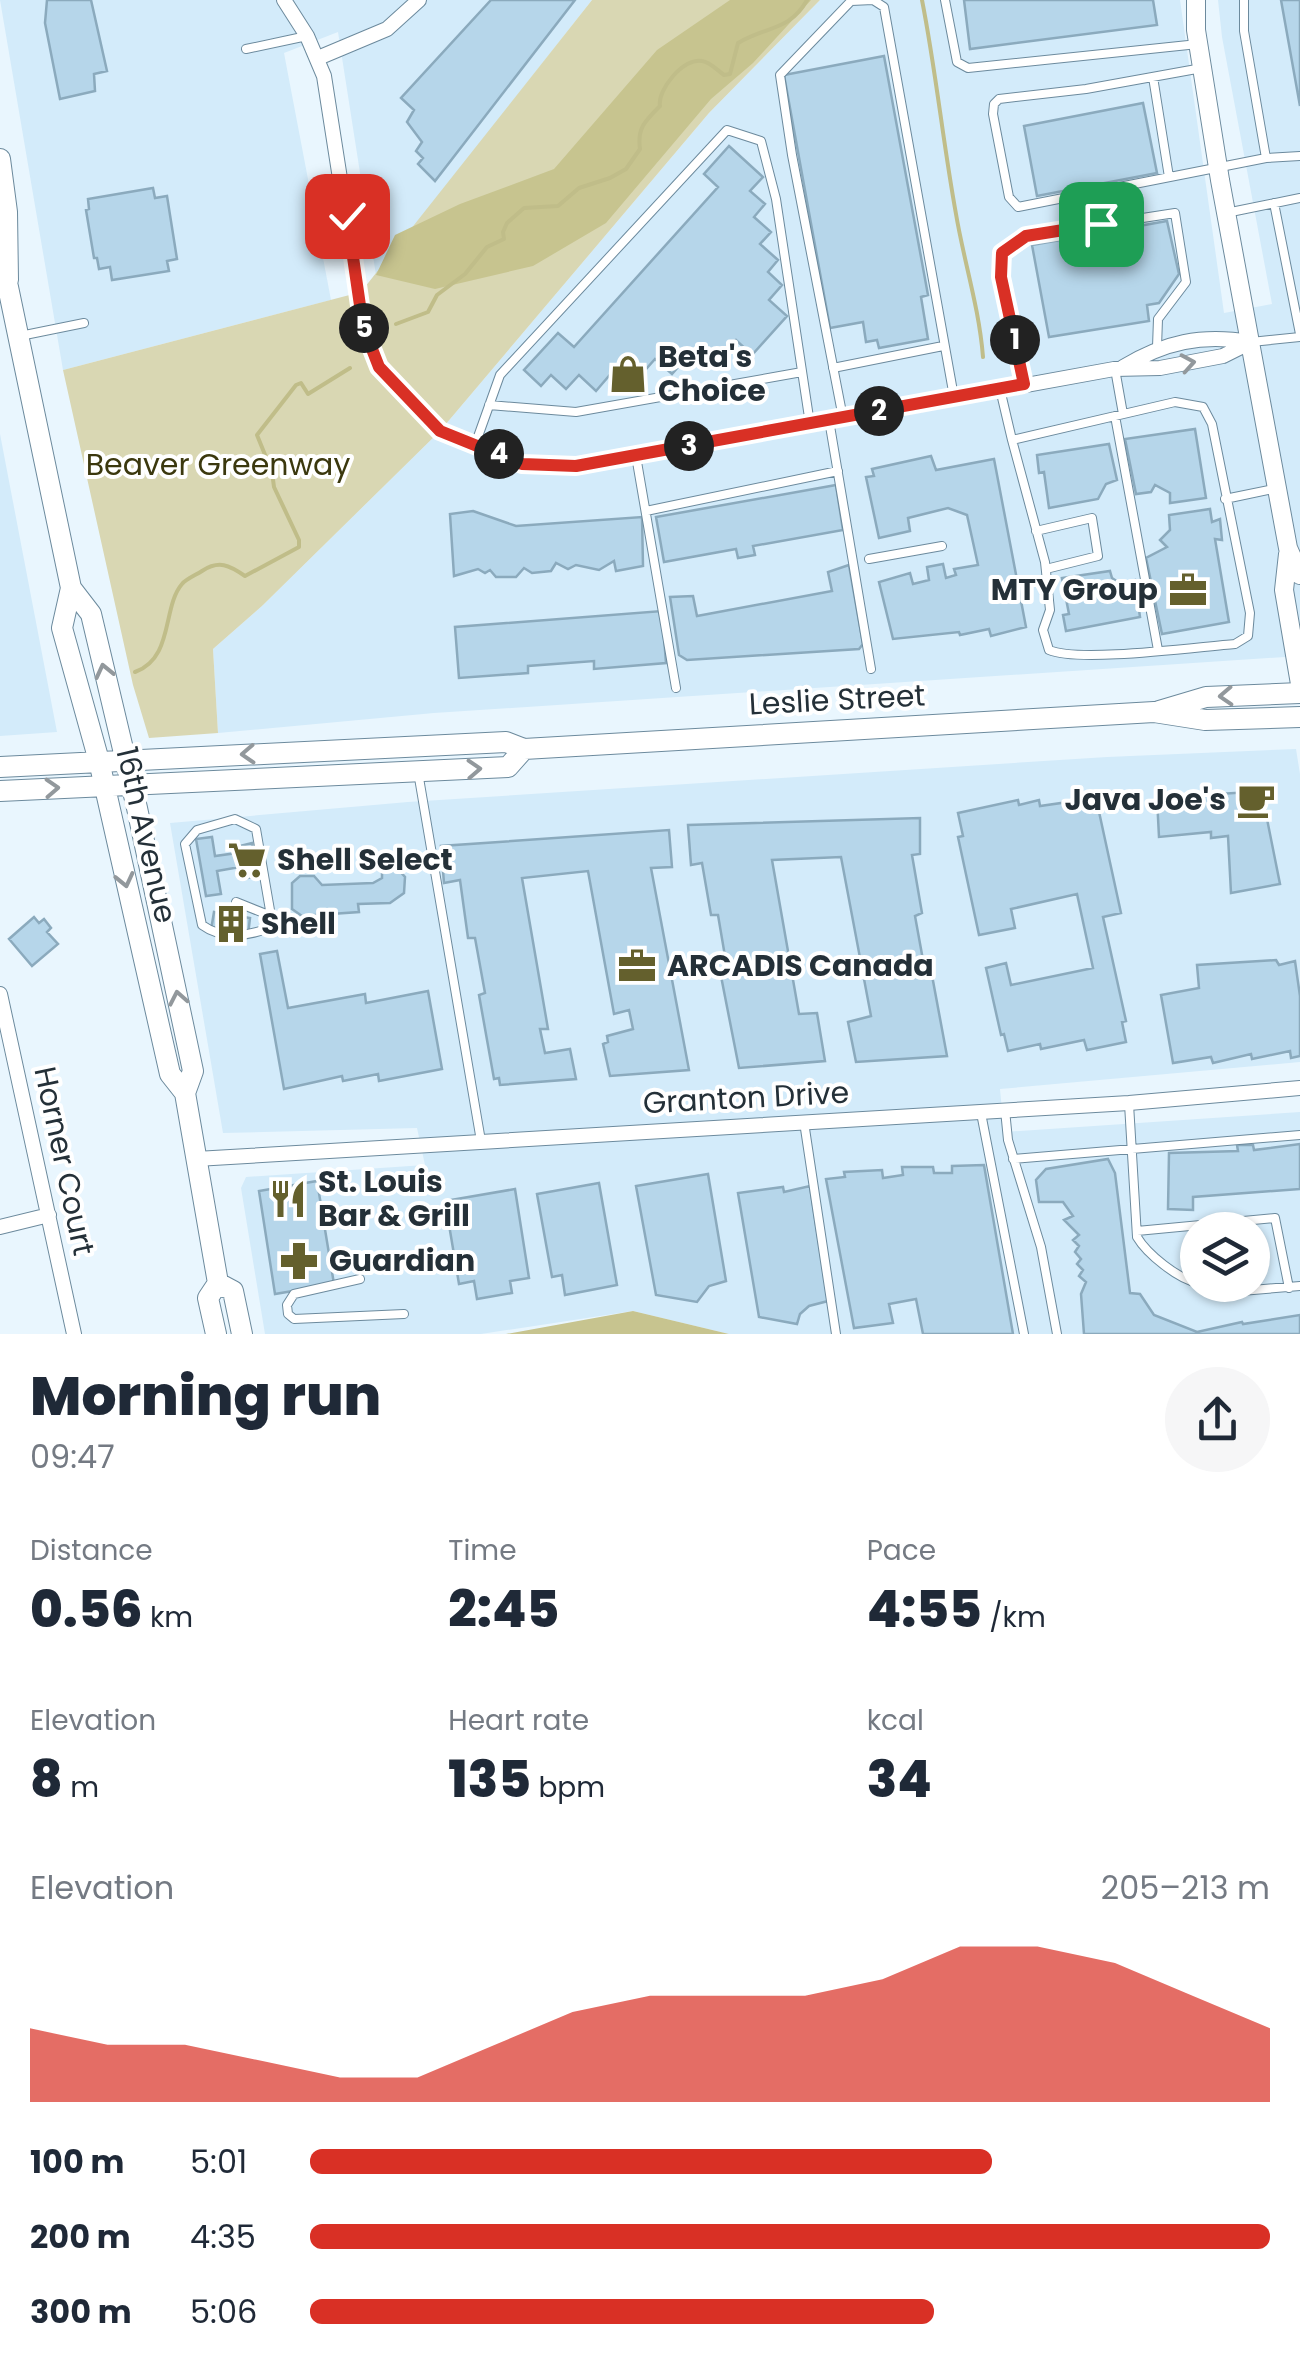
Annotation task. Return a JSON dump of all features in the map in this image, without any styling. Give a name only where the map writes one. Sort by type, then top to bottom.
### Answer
[{"type":"main road","name":"16th Avenue","points":[[0,160],[8,287],[18,336],[72,588],[91,614],[132,784],[193,1071],[186,1093],[218,1283],[208,1298],[216,1334]]},
{"type":"main road","name":"16th Avenue","points":[[0,266],[8,287]]},
{"type":"main road","name":"16th Avenue","points":[[72,588],[62,628],[104,785],[170,1074],[186,1093]]},
{"type":"main road","name":"Leslie Street","points":[[1154,712],[1206,697],[1300,692]]},
{"type":"main road","name":"Leslie Street","points":[[0,767],[506,742],[524,750],[1154,712],[1205,720],[1300,717]]},
{"type":"main road","name":"Leslie Street","points":[[0,791],[508,767],[524,750]]},
{"type":"main road","name":"16th Avenue","points":[[218,1283],[233,1291],[242,1334]]},
{"type":"street","points":[[284,0],[318,58],[328,96],[363,326],[379,367],[440,431],[522,464],[576,466],[636,456],[1118,368],[1160,368],[1222,356],[1251,342]]},
{"type":"street","points":[[318,58],[387,29],[420,0]]},
{"type":"street","points":[[1196,0],[1198,44],[1226,213],[1288,548],[1300,575]]},
{"type":"street","points":[[1118,368],[1156,347],[1218,337],[1251,342]]},
{"type":"street","points":[[1288,548],[1284,590],[1300,684]]},
{"type":"street","name":"Horner Court","points":[[0,998],[74,1334]]},
{"type":"street","name":"Granton Drive","points":[[196,1159],[980,1112],[1300,1088]]},
{"type":"street","points":[[0,1227],[49,1214]]},
{"type":"lane","points":[[872,670],[838,472],[832,368],[780,75],[851,1],[873,0],[884,8],[954,397]]},
{"type":"lane","points":[[945,0],[957,62],[968,68],[1198,44]]},
{"type":"lane","points":[[1244,0],[1244,31],[1266,158]]},
{"type":"lane","points":[[246,49],[307,36]]},
{"type":"lane","points":[[1202,68],[1086,89],[1004,97],[994,104],[993,114],[1008,197],[1018,208],[1266,158],[1300,156]]},
{"type":"lane","points":[[1153,77],[1170,177]]},
{"type":"lane","points":[[475,445],[500,376],[727,130],[762,140],[776,199],[810,424]]},
{"type":"lane","points":[[1226,213],[1300,198]]},
{"type":"lane","points":[[1251,342],[1300,336],[1274,203]]},
{"type":"lane","points":[[1024,384],[1000,264],[1002,253],[1026,236],[1176,214],[1186,282],[1158,319],[1156,347]]},
{"type":"lane","points":[[18,336],[84,323]]},
{"type":"lane","points":[[832,368],[944,346]]},
{"type":"lane","points":[[1118,368],[1119,415],[1158,650]]},
{"type":"lane","points":[[490,404],[576,412],[802,372]]},
{"type":"lane","points":[[1000,389],[1012,440],[1046,569],[1050,610],[1043,630],[1049,650],[1071,656],[1158,650],[1235,644],[1248,636],[1250,613],[1212,424],[1203,408],[1179,402],[1012,440]]},
{"type":"lane","points":[[636,456],[676,688]]},
{"type":"lane","points":[[646,511],[838,472]]},
{"type":"lane","points":[[1225,499],[1278,488]]},
{"type":"lane","points":[[1036,531],[1092,518],[1098,556],[1046,569]]},
{"type":"lane","points":[[869,559],[942,546]]},
{"type":"lane","points":[[418,772],[481,1141]]},
{"type":"lane","points":[[235,819],[256,829],[272,916],[268,928],[249,936],[210,931],[202,925],[185,844],[197,830],[235,819]]},
{"type":"lane","points":[[236,902],[272,916]]},
{"type":"lane","points":[[1129,1102],[1136,1230],[1142,1245],[1180,1274]]},
{"type":"lane","points":[[1006,1110],[1013,1159],[1041,1247],[1058,1334]]},
{"type":"lane","points":[[980,1112],[1024,1334]]},
{"type":"lane","points":[[804,1122],[836,1334]]},
{"type":"lane","points":[[1013,1159],[1300,1135]]},
{"type":"lane","points":[[1136,1230],[1275,1218],[1288,1288]]},
{"type":"lane","points":[[360,1279],[294,1294],[287,1305],[288,1314],[294,1319],[404,1314]]},
{"type":"lane","points":[[1270,1289],[1300,1286]]},
{"type":"shaded area","points":[[0,0],[592,0],[376,275],[338,32],[284,53],[331,300],[63,370]]},
{"type":"shaded area","points":[[730,0],[811,0],[753,63],[711,99],[606,223],[533,266],[435,289],[376,275],[395,235],[460,204],[554,169],[657,50]]},
{"type":"shaded area","points":[[820,0],[1180,0],[1224,313],[1272,304],[1218,0],[1300,0],[1300,656],[434,713],[218,733],[213,649],[440,431],[709,113]]},
{"type":"shaded area","points":[[0,434],[57,732],[0,736]]},
{"type":"shaded area","points":[[1296,749],[1300,774],[1300,1062],[1000,1089],[1004,1132],[1300,1112],[1300,1334],[729,1334],[633,1311],[481,1334],[265,1334],[241,1188],[246,1177],[425,1165],[417,1128],[223,1133],[170,823],[408,802],[1107,757]]},
{"type":"shaded area","points":[[633,1311],[729,1334],[506,1334]]},
{"type":"green space","name":"Beaver Greenway","points":[[592,0],[820,0],[709,113],[440,431],[213,649],[218,733],[149,738],[133,685],[63,370],[361,292]]},
{"type":"building","points":[[47,0],[91,0],[107,71],[94,74],[95,91],[60,99],[45,23]]},
{"type":"building","points":[[491,0],[575,0],[435,181],[418,164],[423,158],[416,151],[422,142],[407,122],[414,110],[401,98]]},
{"type":"building","points":[[964,0],[1153,0],[1157,25],[970,49]]},
{"type":"building","points":[[1281,0],[1300,0],[1300,106]]},
{"type":"building","points":[[884,56],[928,295],[921,297],[928,339],[879,348],[877,340],[866,342],[863,322],[830,328],[784,75]]},
{"type":"building","points":[[1143,103],[1157,173],[1037,196],[1024,126]]},
{"type":"building","points":[[729,146],[763,177],[750,191],[765,204],[754,217],[771,232],[760,244],[778,260],[768,272],[782,285],[769,300],[787,316],[752,355],[736,340],[712,367],[693,350],[672,374],[655,359],[632,385],[614,370],[596,391],[579,375],[566,389],[551,375],[541,386],[524,370],[558,333],[574,347],[718,187],[704,174]]},
{"type":"building","points":[[153,188],[155,198],[167,196],[177,259],[167,261],[169,271],[112,280],[110,267],[99,269],[94,258],[86,210],[88,199]]},
{"type":"building","points":[[1167,221],[1179,274],[1159,303],[1147,305],[1149,321],[1049,337],[1032,245]]},
{"type":"building","points":[[1195,429],[1206,498],[1170,503],[1170,493],[1155,485],[1151,492],[1136,494],[1125,439]]},
{"type":"building","points":[[1109,444],[1117,480],[1106,484],[1098,499],[1049,508],[1044,472],[1039,473],[1037,455]]},
{"type":"building","points":[[931,456],[936,470],[994,459],[1026,627],[991,636],[989,629],[893,639],[879,582],[910,573],[913,584],[929,580],[927,567],[943,564],[946,578],[956,575],[954,569],[978,565],[967,515],[948,508],[908,518],[910,531],[879,538],[866,477],[874,476],[872,469]]},
{"type":"building","points":[[836,485],[843,530],[753,546],[755,555],[738,558],[736,549],[664,562],[656,517]]},
{"type":"building","name":"MTY Group","points":[[1210,509],[1212,522],[1220,519],[1222,540],[1215,539],[1229,622],[1162,634],[1146,558],[1167,547],[1160,540],[1170,530],[1169,515]]},
{"type":"building","points":[[473,511],[516,526],[642,517],[643,566],[616,571],[614,561],[599,570],[576,565],[568,569],[556,563],[551,571],[532,573],[524,568],[516,577],[496,577],[490,570],[485,573],[478,569],[454,576],[450,514]]},
{"type":"building","points":[[849,565],[863,644],[859,649],[687,660],[679,655],[670,597],[693,596],[697,616],[832,591],[828,572]]},
{"type":"building","points":[[1110,571],[1121,584],[1135,580],[1140,617],[1066,631],[1063,615],[1069,614],[1062,578]]},
{"type":"building","points":[[662,611],[666,663],[594,669],[594,661],[528,666],[528,673],[459,678],[455,627]]},
{"type":"building","points":[[1265,791],[1280,884],[1231,893],[1228,836],[1211,838],[1211,832],[1159,837],[1157,798]]},
{"type":"building","points":[[1096,798],[1121,913],[1103,917],[1126,1021],[1122,1022],[1126,1042],[1087,1050],[1084,1040],[1008,1051],[986,968],[1006,963],[1011,985],[1093,968],[1077,894],[1011,909],[1015,928],[979,935],[958,837],[963,836],[958,813],[1018,800],[1019,805],[1039,800],[1040,806]]},
{"type":"building","points":[[920,818],[920,854],[912,855],[922,913],[915,916],[925,971],[931,970],[947,1056],[856,1062],[848,1022],[871,1016],[841,857],[772,860],[799,1014],[817,1013],[825,1061],[739,1068],[720,971],[727,968],[718,915],[711,915],[702,863],[691,865],[688,825]]},
{"type":"building","name":"ARCADIS Canada","points":[[669,830],[672,867],[651,868],[689,1070],[610,1076],[603,1044],[608,1042],[607,1036],[633,1029],[629,1010],[614,1014],[588,871],[522,878],[548,1029],[540,1029],[545,1053],[570,1049],[576,1079],[500,1085],[499,1078],[494,1079],[479,995],[485,993],[475,938],[468,938],[460,880],[444,883],[441,846]]},
{"type":"building","points":[[212,837],[215,856],[237,853],[240,867],[217,871],[221,894],[206,896],[196,839]]},
{"type":"building","name":"Shell Select","points":[[252,843],[258,876],[242,879],[236,847]]},
{"type":"building","points":[[382,869],[398,869],[405,877],[404,893],[390,903],[358,904],[359,912],[302,916],[292,909],[292,883],[300,876],[314,876],[322,885],[373,883],[382,878]]},
{"type":"building","name":"Shell","points":[[214,912],[250,918],[248,935],[211,930]]},
{"type":"building","points":[[34,917],[39,923],[44,919],[51,928],[47,932],[58,944],[32,966],[9,939]]},
{"type":"building","points":[[277,951],[288,1008],[365,994],[366,1003],[428,991],[442,1069],[379,1081],[378,1074],[343,1081],[342,1076],[284,1089],[260,954]]},
{"type":"building","points":[[1276,960],[1279,965],[1295,961],[1300,996],[1300,1056],[1291,1058],[1290,1051],[1252,1059],[1251,1054],[1213,1063],[1211,1057],[1173,1063],[1161,995],[1199,988],[1197,965]]},
{"type":"building","points":[[1300,1144],[1300,1189],[1193,1197],[1193,1210],[1168,1209],[1169,1153],[1238,1151],[1237,1145],[1253,1145],[1254,1150]]},
{"type":"building","points":[[1108,1159],[1115,1173],[1130,1293],[1140,1294],[1154,1315],[1197,1332],[1300,1315],[1300,1334],[1084,1334],[1081,1294],[1086,1282],[1079,1276],[1083,1270],[1077,1264],[1081,1259],[1075,1252],[1079,1246],[1073,1240],[1079,1235],[1064,1220],[1073,1216],[1063,1202],[1039,1202],[1036,1180],[1046,1169]]},
{"type":"building","points":[[984,1165],[1013,1334],[923,1334],[916,1299],[889,1304],[893,1323],[854,1328],[826,1179],[845,1177],[844,1172],[882,1170],[883,1178],[903,1175],[902,1167],[933,1167],[934,1173],[952,1173],[952,1166]]},
{"type":"building","points":[[708,1174],[726,1281],[709,1286],[697,1302],[656,1295],[636,1186]]},
{"type":"building","points":[[317,1181],[334,1284],[275,1294],[259,1191]]},
{"type":"building","points":[[599,1183],[617,1285],[565,1295],[562,1275],[552,1277],[537,1194]]},
{"type":"building","points":[[810,1186],[828,1301],[809,1306],[800,1314],[797,1324],[759,1317],[738,1193],[783,1187],[784,1192]]},
{"type":"building","points":[[515,1189],[529,1278],[510,1281],[512,1293],[477,1299],[474,1281],[459,1284],[445,1201]]},
{"type":"waterway","points":[[396,324],[428,312],[437,295],[465,274],[487,247],[504,239],[507,223],[524,208],[558,206],[579,188],[626,169],[640,149],[643,125],[660,106],[663,92],[680,69],[702,61],[724,75],[730,74],[738,43],[785,23],[807,0]]},
{"type":"waterway","points":[[922,0],[983,357]]},
{"type":"waterway","points":[[135,672],[156,656],[176,594],[186,580],[219,565],[245,576],[299,547],[257,435],[296,385],[301,383],[308,394],[350,368]]},
{"type":"place","name":"Beta's Choice","points":[[628,374]]},
{"type":"place","name":"MTY Group","points":[[1188,590]]},
{"type":"place","name":"Java Joe's","points":[[1256,800]]},
{"type":"place","name":"Shell Select","points":[[247,860]]},
{"type":"place","name":"Shell","points":[[231,924]]},
{"type":"place","name":"ARCADIS Canada","points":[[637,966]]},
{"type":"place","name":"St. Louis Bar & Grill","points":[[288,1199]]},
{"type":"place","name":"Guardian","points":[[299,1261]]},
{"type":"route","points":[[347,216],[363,326],[379,367],[440,431],[522,464],[576,466],[1024,384],[1001,277],[1002,253],[1026,236],[1101,224]]}]
